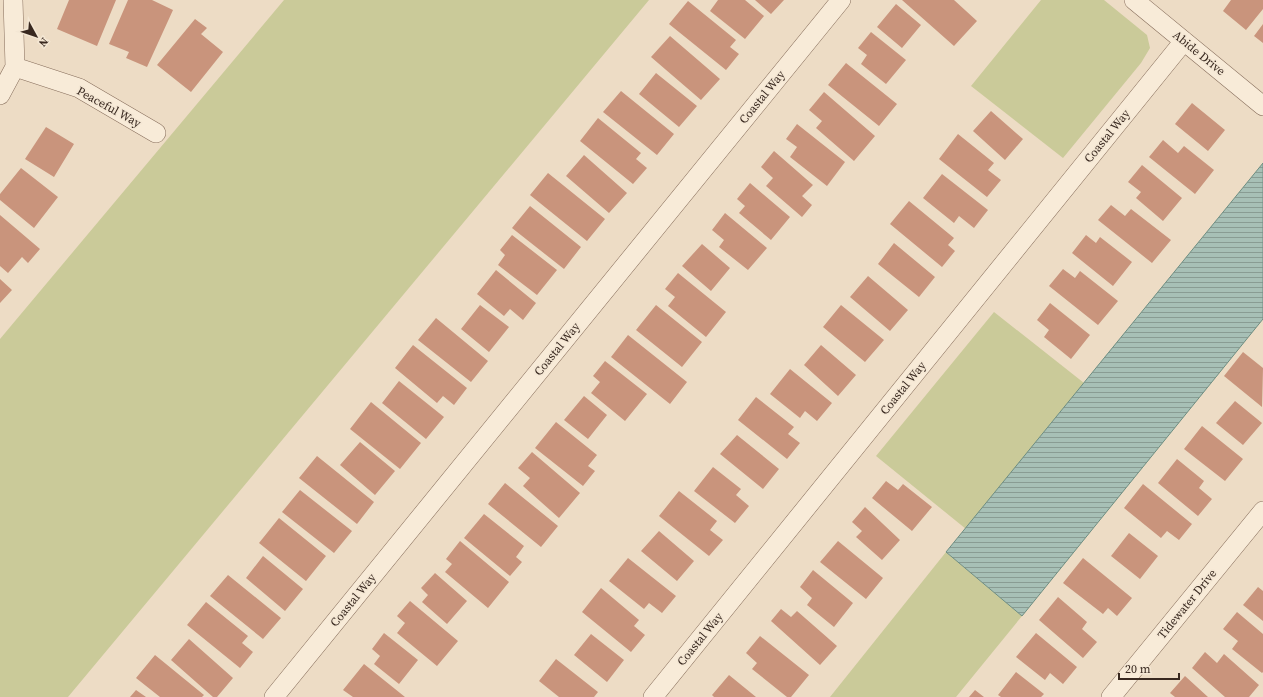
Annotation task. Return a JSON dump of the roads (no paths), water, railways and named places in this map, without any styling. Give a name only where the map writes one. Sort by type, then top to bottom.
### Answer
[{"type":"street","points":[[0,95],[15,67],[13,0]]},
{"type":"street","name":"Coastal Way","points":[[283,694],[840,0]]},
{"type":"street","name":"Abide Drive","points":[[1134,0],[1263,106]]},
{"type":"street","name":"Coastal Way","points":[[653,697],[1184,41]]},
{"type":"street","name":"Peaceful Way","points":[[15,67],[79,88],[156,133]]},
{"type":"street","name":"Tidewater Drive","points":[[1111,697],[1263,511]]}]
